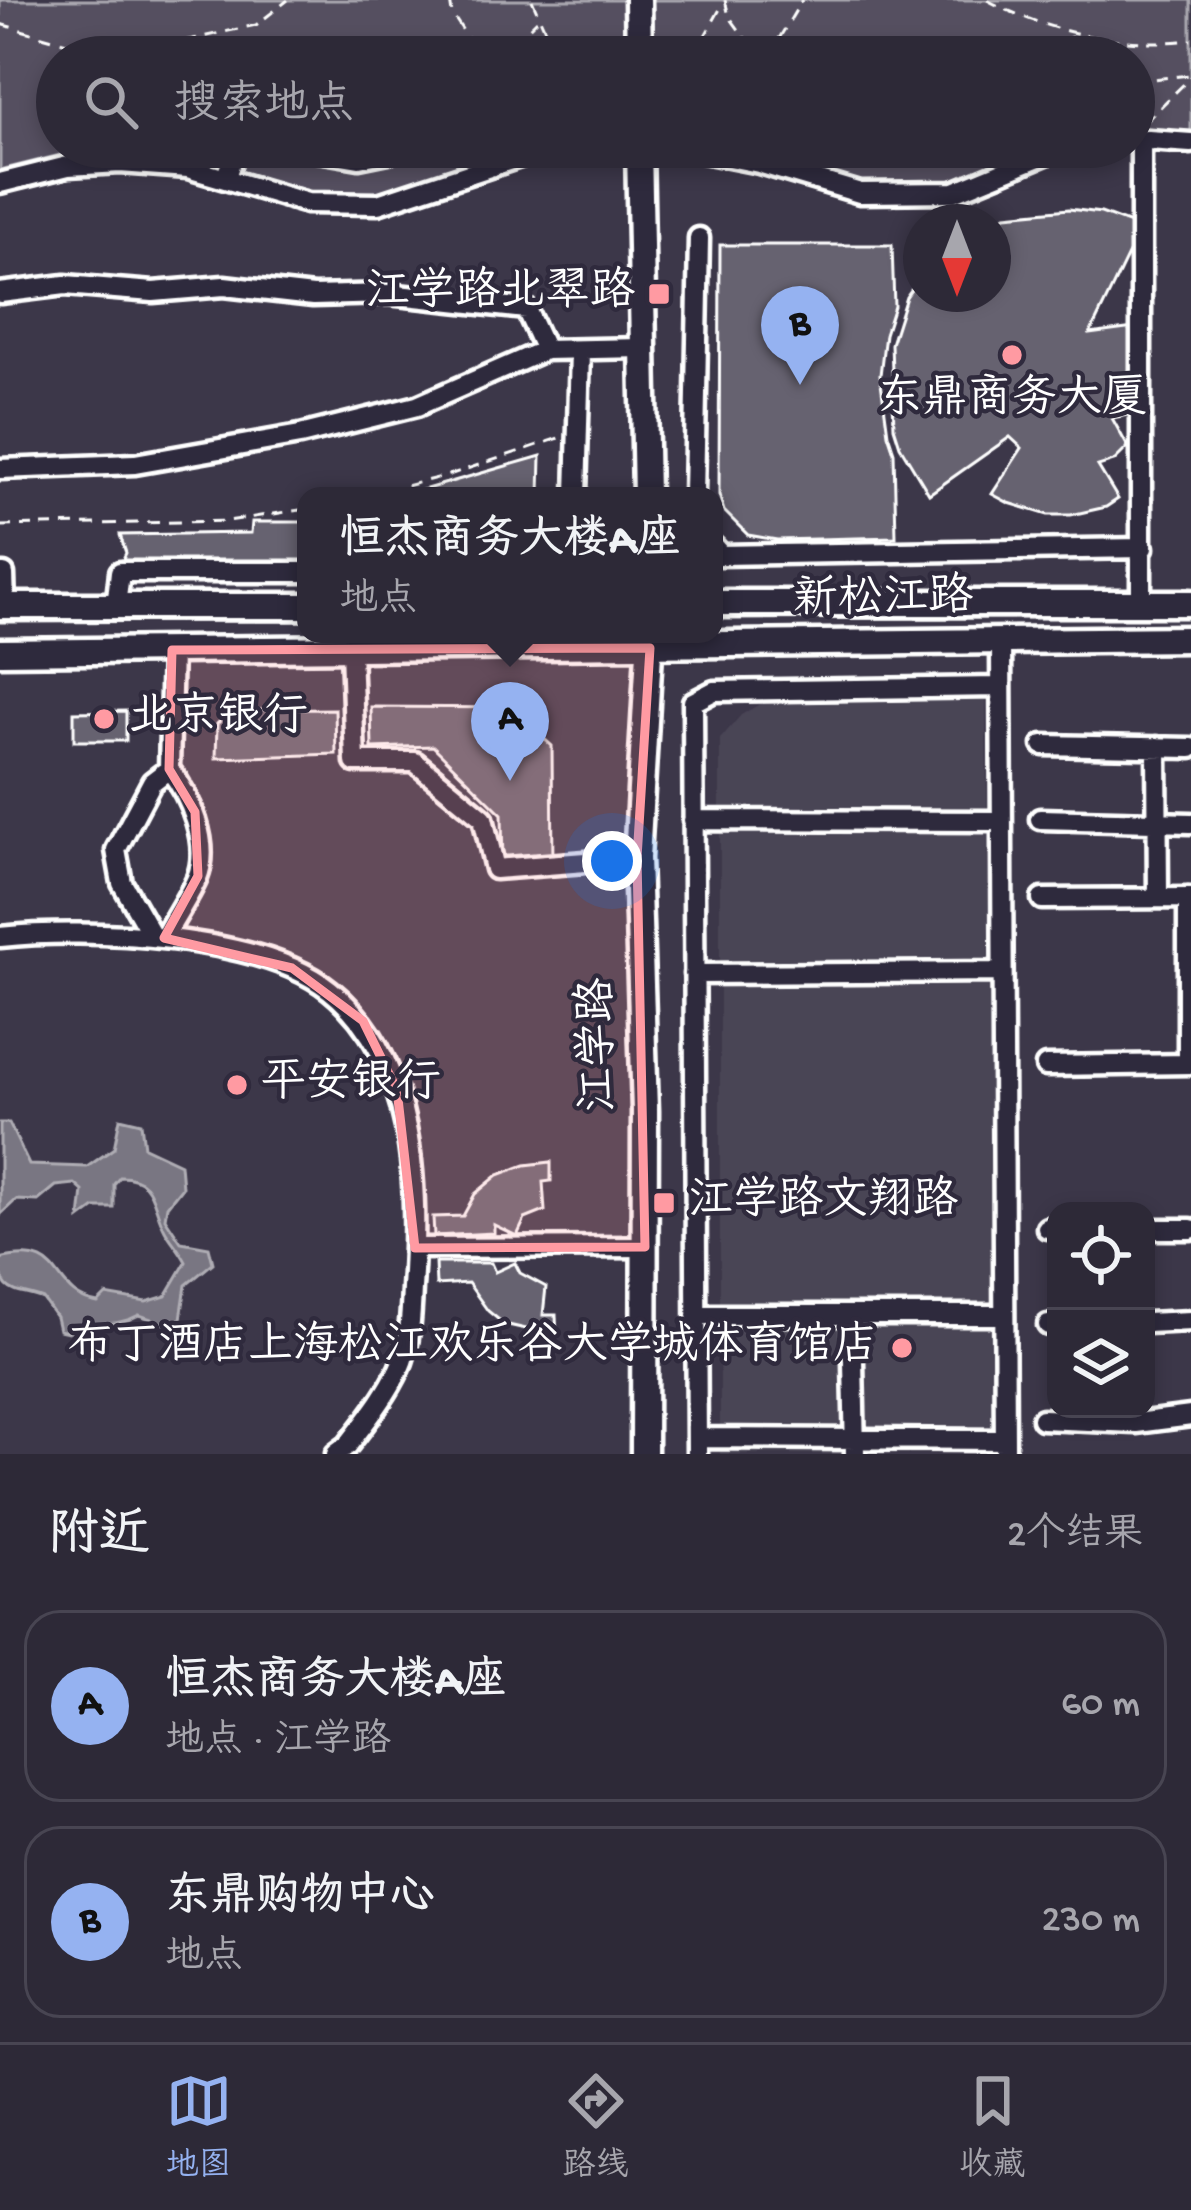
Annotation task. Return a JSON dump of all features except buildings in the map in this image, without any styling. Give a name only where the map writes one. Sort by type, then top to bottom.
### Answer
[{"type":"main road","points":[[638,0],[639,36]]},
{"type":"main road","points":[[639,168],[646,487]]},
{"type":"main road","name":"新松江路","points":[[723,603],[1191,603]]},
{"type":"main road","points":[[3,606],[297,606]]},
{"type":"main road","name":"新松江路","points":[[723,641],[1191,640]]},
{"type":"main road","name":"新松江路","points":[[0,652],[584,643]]},
{"type":"main road","name":"江学路","points":[[644,1454],[637,858],[650,643]]},
{"type":"street","points":[[1155,137],[1191,143]]},
{"type":"street","points":[[0,183],[60,168]]},
{"type":"street","points":[[188,168],[307,202],[377,204],[478,168]]},
{"type":"street","points":[[226,177],[229,168]]},
{"type":"street","points":[[777,168],[860,193],[954,192],[1012,168]]},
{"type":"street","points":[[1140,168],[1141,602]]},
{"type":"street","points":[[694,487],[699,238]]},
{"type":"street","points":[[0,293],[64,285],[153,292],[224,286],[313,296],[350,293],[473,301],[526,309],[545,350]]},
{"type":"street","points":[[0,469],[135,464],[300,435],[417,406],[545,350],[643,348]]},
{"type":"street","points":[[576,487],[580,351]]},
{"type":"street","points":[[723,555],[1143,548]]},
{"type":"street","points":[[116,607],[120,572],[297,572]]},
{"type":"street","points":[[0,574],[4,574],[3,606]]},
{"type":"street","points":[[1000,641],[1005,1447],[698,1446],[693,702],[714,691],[1000,687]]},
{"type":"street","points":[[159,938],[198,876],[195,812],[169,769],[172,650]]},
{"type":"street","points":[[351,650],[356,762],[415,762],[483,818],[495,869],[637,858]]},
{"type":"street","points":[[1043,745],[1191,748]]},
{"type":"street","points":[[1157,747],[1158,898]]},
{"type":"street","points":[[159,938],[122,883],[116,850],[152,782],[169,769]]},
{"type":"street","points":[[1040,819],[1191,823]]},
{"type":"street","points":[[693,820],[1001,821]]},
{"type":"street","points":[[1042,899],[1190,898],[1190,1064],[1046,1066]]},
{"type":"street","points":[[0,937],[107,933],[159,938],[292,968],[328,988],[363,1021],[397,1090],[417,1208],[415,1248],[401,1366],[348,1445],[335,1454]]},
{"type":"street","points":[[694,974],[1002,972]]},
{"type":"street","points":[[1155,1229],[1191,1229]]},
{"type":"street","points":[[415,1248],[645,1247]]},
{"type":"street","points":[[697,1315],[1004,1315]]},
{"type":"street","points":[[852,1315],[855,1446]]},
{"type":"street","points":[[1155,1323],[1191,1321]]},
{"type":"street","points":[[1042,1419],[1136,1423],[1191,1416]]},
{"type":"path","points":[[209,36],[256,26],[288,0]]},
{"type":"path","points":[[450,0],[452,14],[466,36]]},
{"type":"path","points":[[532,0],[546,36]]},
{"type":"path","points":[[705,36],[725,0]]},
{"type":"path","points":[[725,0],[729,16],[744,36]]},
{"type":"path","points":[[781,36],[802,0]]},
{"type":"path","points":[[987,0],[1068,32],[1095,36]]},
{"type":"path","points":[[521,36],[538,19]]},
{"type":"path","points":[[0,24],[42,36]]},
{"type":"path","points":[[1068,32],[1070,36]]},
{"type":"path","points":[[1155,41],[1191,40]]},
{"type":"path","points":[[1155,79],[1191,76]]},
{"type":"path","points":[[1155,117],[1191,76]]},
{"type":"path","points":[[399,487],[509,457],[578,431]]},
{"type":"path","points":[[0,526],[228,521],[297,510]]},
{"type":"highlighted area","points":[[650,648],[637,858],[645,1247],[415,1248],[397,1090],[363,1021],[292,968],[164,938],[198,876],[195,812],[169,769],[172,650]]},
{"type":"shaded area","points":[[0,0],[1191,0],[1191,135],[1155,134],[1155,36],[36,36],[36,161],[0,170]]},
{"type":"shaded area","points":[[222,168],[453,168],[375,195],[317,193]]},
{"type":"shaded area","points":[[801,168],[994,168],[912,187],[867,187]]},
{"type":"shaded area","points":[[986,695],[994,1454],[720,1454],[720,739],[741,715],[770,698]]},
{"type":"shaded area","points":[[120,1118],[141,1123],[144,1147],[180,1164],[182,1187],[167,1206],[165,1218],[181,1242],[209,1247],[213,1263],[186,1285],[181,1319],[172,1326],[139,1315],[68,1332],[59,1330],[43,1299],[7,1286],[0,1259],[37,1258],[48,1263],[71,1290],[98,1303],[106,1295],[146,1302],[166,1296],[186,1262],[165,1230],[151,1194],[132,1178],[120,1177],[114,1184],[114,1208],[95,1208],[80,1219],[83,1191],[75,1184],[56,1186],[38,1201],[16,1200],[0,1215],[0,1123],[9,1123],[29,1165],[87,1167],[114,1148]]},
{"type":"tram line","points":[[723,619],[1191,617]]},
{"type":"tram line","points":[[0,622],[297,621]]},
{"type":"place","name":"江学路北翠路","points":[[659,294]]},
{"type":"place","name":"东鼎商务大厦","points":[[1012,355]]},
{"type":"place","name":"东鼎购物中心","points":[[800,385]]},
{"type":"place","name":"北京银行","points":[[104,719]]},
{"type":"place","name":"恒杰商务大楼A座","points":[[510,781]]},
{"type":"place","name":"平安银行","points":[[237,1085]]},
{"type":"place","name":"江学路文翔路","points":[[664,1203]]},
{"type":"place","name":"布丁酒店上海松江欢乐谷大学城体育馆店","points":[[902,1348]]}]
